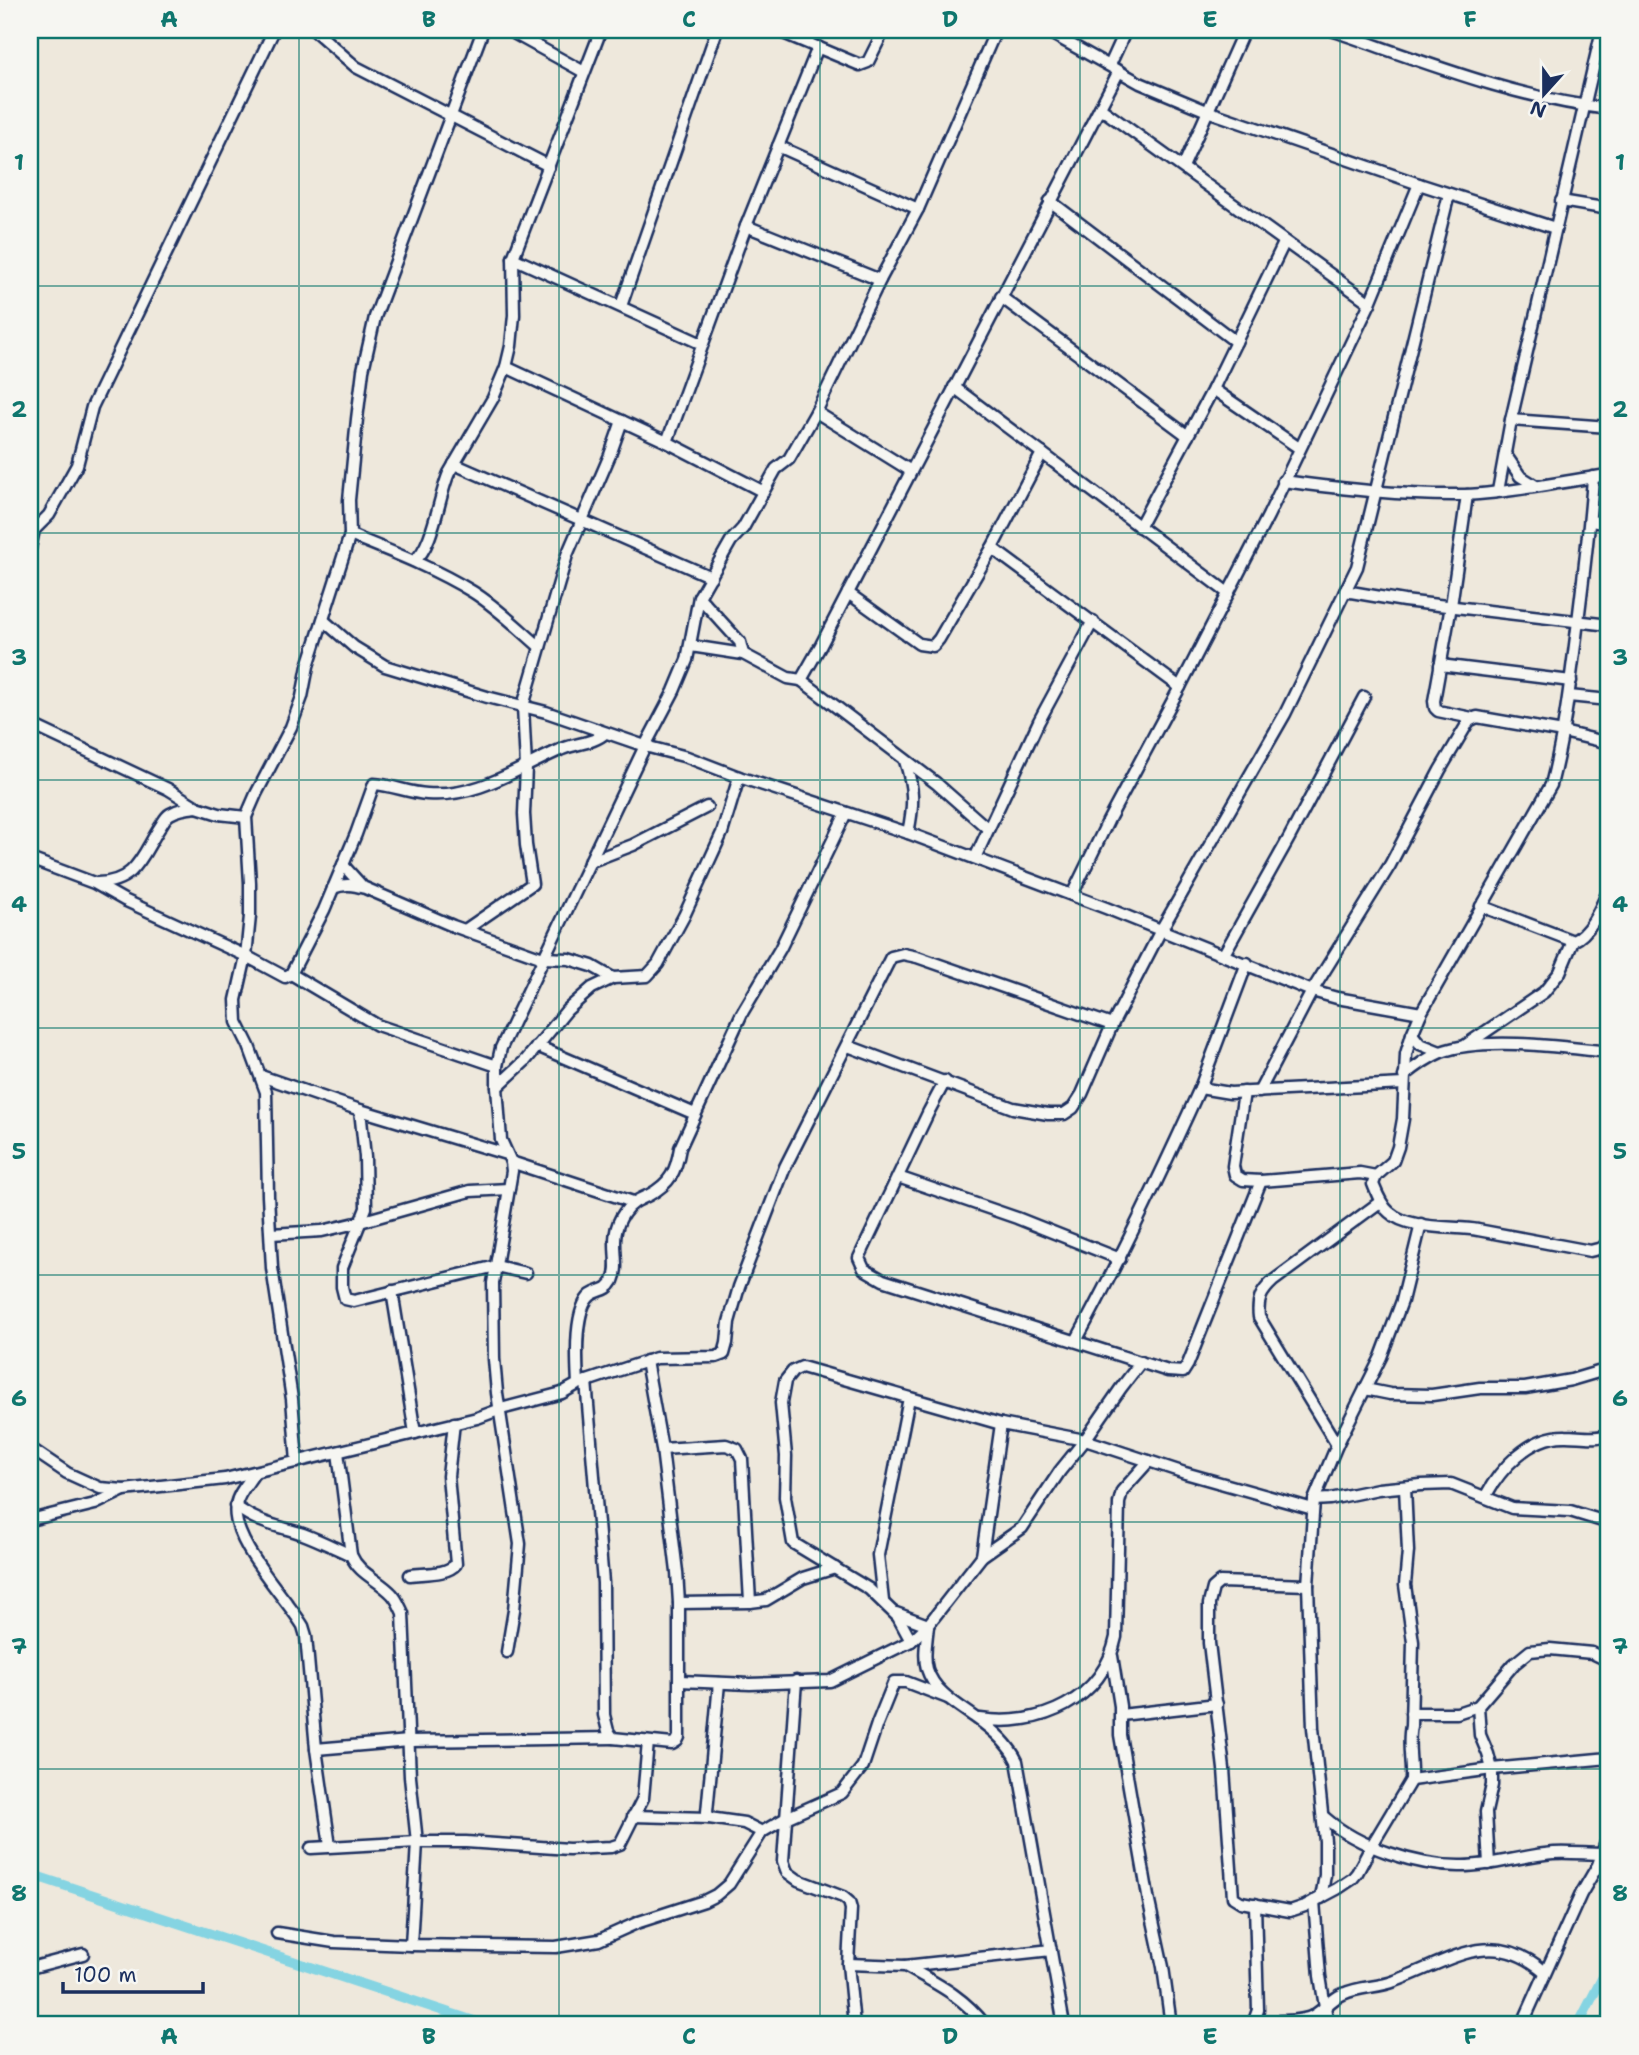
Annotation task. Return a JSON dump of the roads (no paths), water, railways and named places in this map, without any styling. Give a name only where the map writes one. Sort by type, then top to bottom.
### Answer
[{"type":"street","points":[[30,548],[34,530],[49,515],[77,465],[92,407],[274,30]]},
{"type":"street","points":[[314,30],[356,67],[549,166]]},
{"type":"street","points":[[297,1462],[292,1399],[272,1268],[265,1093],[261,1076],[237,1022],[236,1000],[246,956],[250,883],[246,817],[291,727],[350,535],[349,500],[357,419],[363,370],[375,317],[483,30]]},
{"type":"street","points":[[508,30],[584,72]]},
{"type":"street","points":[[414,561],[421,556],[437,515],[443,485],[493,398],[506,367],[514,315],[513,258],[601,30]]},
{"type":"street","points":[[621,306],[717,30]]},
{"type":"street","points":[[776,30],[860,65],[867,62],[884,30]]},
{"type":"street","points":[[507,1651],[520,1544],[494,1359],[493,1283],[512,1171],[501,1140],[497,1066],[501,1048],[674,691],[691,646],[699,597],[731,541],[743,528],[762,491],[776,469],[789,459],[816,412],[918,209],[996,30]]},
{"type":"street","points":[[1045,30],[1140,83],[1207,111],[1555,228]]},
{"type":"street","points":[[801,680],[1049,201],[1100,108],[1126,30]]},
{"type":"street","points":[[1183,167],[1244,30]]},
{"type":"street","points":[[1331,30],[1480,81],[1584,106],[1609,109]]},
{"type":"street","points":[[1498,491],[1511,419],[1602,30]]},
{"type":"street","points":[[667,442],[746,226],[818,47]]},
{"type":"street","points":[[1100,108],[1370,303]]},
{"type":"street","points":[[778,146],[918,209]]},
{"type":"street","points":[[1072,895],[1228,593],[1370,303],[1419,184]]},
{"type":"street","points":[[848,1046],[1013,1108],[1064,1114],[1073,1108],[1161,930],[1284,713],[1357,566],[1449,194]]},
{"type":"street","points":[[1049,201],[1236,342]]},
{"type":"street","points":[[1561,201],[1609,209]]},
{"type":"street","points":[[746,226],[880,280]]},
{"type":"street","points":[[1139,527],[1213,389],[1284,243]]},
{"type":"street","points":[[513,258],[702,344]]},
{"type":"street","points":[[1001,297],[1188,436]]},
{"type":"street","points":[[506,367],[667,442],[762,491]]},
{"type":"street","points":[[954,387],[1228,593]]},
{"type":"street","points":[[1213,389],[1299,448]]},
{"type":"street","points":[[816,412],[911,471]]},
{"type":"street","points":[[1511,419],[1609,427]]},
{"type":"street","points":[[464,930],[532,884],[525,835],[523,706],[568,555],[622,421]]},
{"type":"street","points":[[848,593],[919,644],[933,646],[992,548],[1042,453]]},
{"type":"street","points":[[1505,454],[1520,476],[1537,486]]},
{"type":"street","points":[[454,464],[711,577]]},
{"type":"street","points":[[1283,481],[1376,493],[1467,495],[1609,475]]},
{"type":"street","points":[[1374,1180],[1393,1161],[1398,1147],[1403,1119],[1406,1054],[1421,1013],[1551,785],[1569,696],[1591,521],[1593,477]]},
{"type":"street","points":[[1467,495],[1435,708],[1472,718],[1563,732],[1609,743]]},
{"type":"street","points":[[1591,521],[1609,524]]},
{"type":"street","points":[[350,535],[414,561],[473,592],[540,647]]},
{"type":"street","points":[[992,548],[1180,687]]},
{"type":"street","points":[[1345,591],[1404,601],[1609,625]]},
{"type":"street","points":[[699,597],[740,642],[743,654]]},
{"type":"street","points":[[323,620],[354,647],[385,666],[547,712],[908,833],[1312,990],[1336,998],[1421,1013]]},
{"type":"street","points":[[975,858],[1039,721],[1093,621]]},
{"type":"street","points":[[691,646],[743,654],[788,678],[801,680],[936,783],[988,828]]},
{"type":"street","points":[[1440,665],[1571,681]]},
{"type":"street","points":[[1569,696],[1609,700]]},
{"type":"street","points":[[1224,954],[1364,697]]},
{"type":"street","points":[[1259,1092],[1312,990],[1390,865],[1440,770],[1472,718]]},
{"type":"street","points":[[30,724],[168,789],[197,807],[219,814],[246,817]]},
{"type":"street","points":[[30,859],[94,883],[285,977],[291,974],[324,910],[374,784],[428,794],[473,790],[562,748],[601,737],[605,733]]},
{"type":"street","points":[[905,761],[911,778],[914,805],[908,833]]},
{"type":"street","points":[[497,1087],[526,1060],[567,1010],[592,988],[613,978],[647,976],[658,964],[684,916],[722,833],[739,777]]},
{"type":"street","points":[[94,883],[112,883],[130,873],[142,860],[167,816],[180,809],[197,807]]},
{"type":"street","points":[[589,862],[633,845],[707,807]]},
{"type":"street","points":[[613,1738],[608,1731],[604,1715],[603,1583],[576,1343],[583,1306],[591,1295],[607,1290],[614,1280],[613,1240],[621,1216],[633,1202],[651,1194],[675,1172],[680,1148],[742,1013],[780,949],[846,813]]},
{"type":"street","points":[[343,865],[365,888]]},
{"type":"street","points":[[333,888],[353,885],[365,888],[464,930],[543,958],[569,959],[592,966],[613,978]]},
{"type":"street","points":[[1466,1045],[1544,992],[1560,972],[1573,942],[1582,937],[1609,889]]},
{"type":"street","points":[[1481,906],[1573,942]]},
{"type":"street","points":[[30,1448],[66,1473],[100,1488],[124,1490],[225,1479],[415,1433],[562,1393],[582,1382],[656,1358],[716,1357],[724,1354],[739,1286],[764,1216],[785,1167],[891,957],[903,954],[917,957],[1112,1025]]},
{"type":"street","points":[[1076,1341],[1120,1259],[1200,1088],[1247,963]]},
{"type":"street","points":[[291,974],[377,1025],[497,1066]]},
{"type":"street","points":[[1412,1034],[1420,1044],[1440,1052]]},
{"type":"street","points":[[1200,1088],[1230,1093],[1259,1092],[1404,1080],[1440,1052],[1466,1045],[1563,1046],[1609,1052]]},
{"type":"street","points":[[537,1046],[695,1114]]},
{"type":"street","points":[[261,1076],[633,1202]]},
{"type":"street","points":[[945,1081],[859,1258],[864,1269],[883,1280],[1168,1371],[1183,1372],[1261,1181]]},
{"type":"street","points":[[1244,1092],[1233,1166],[1235,1175],[1243,1180],[1360,1173],[1374,1180],[1380,1202],[1389,1213],[1401,1220],[1590,1251],[1606,1245],[1609,1268]]},
{"type":"street","points":[[360,1110],[366,1208],[342,1268],[345,1299],[354,1301],[496,1266],[526,1273]]},
{"type":"street","points":[[898,1177],[1017,1218],[1120,1259]]},
{"type":"street","points":[[271,1234],[322,1231],[470,1191],[509,1189]]},
{"type":"street","points":[[1337,1445],[1259,1317],[1257,1302],[1262,1291],[1273,1280],[1380,1202]]},
{"type":"street","points":[[1328,2025],[1319,1966],[1318,1900],[1325,1875],[1324,1817],[1313,1728],[1308,1585],[1314,1504],[1337,1445],[1381,1357],[1402,1301],[1421,1224]]},
{"type":"street","points":[[392,1291],[415,1433]]},
{"type":"street","points":[[316,1749],[410,1741],[613,1738],[672,1744],[677,1741],[680,1681],[679,1603],[662,1449],[646,1362]]},
{"type":"street","points":[[680,1681],[750,1684],[830,1681],[911,1641],[928,1625],[982,1556],[1022,1528],[1060,1471],[1141,1362]]},
{"type":"street","points":[[911,1641],[893,1613],[869,1589],[793,1543],[785,1497],[786,1455],[781,1403],[785,1381],[793,1371],[802,1367],[1001,1424],[1085,1440],[1149,1461],[1314,1504],[1405,1487],[1451,1484],[1512,1508],[1570,1511],[1609,1522]]},
{"type":"street","points":[[1365,1389],[1390,1394],[1432,1395],[1479,1388],[1525,1388],[1598,1372],[1609,1373]]},
{"type":"street","points":[[883,1601],[878,1555],[909,1398]]},
{"type":"street","points":[[410,1575],[444,1571],[456,1564],[448,1476],[454,1423]]},
{"type":"street","points":[[982,1556],[1001,1424]]},
{"type":"street","points":[[1485,1497],[1511,1461],[1531,1446],[1561,1435],[1600,1437],[1609,1434]]},
{"type":"street","points":[[662,1449],[726,1445],[737,1449],[742,1459],[751,1602]]},
{"type":"street","points":[[338,1452],[354,1563],[391,1593],[403,1614],[417,1842],[411,1945]]},
{"type":"street","points":[[1149,1461],[1122,1491],[1119,1503],[1118,1616],[1112,1656],[1121,1715],[1120,1735],[1163,1967],[1171,2025]]},
{"type":"street","points":[[255,1472],[235,1506],[236,1518],[250,1553],[295,1612],[306,1636],[316,1749],[330,1846]]},
{"type":"street","points":[[1308,1585],[1220,1582],[1213,1588],[1209,1604],[1209,1643],[1230,1835],[1233,1897],[1241,1902],[1290,1912],[1318,1900],[1352,1880],[1411,1780],[1408,1739],[1411,1726],[1413,1642],[1405,1585],[1408,1525],[1405,1487]]},
{"type":"street","points":[[30,1520],[95,1504],[124,1490]]},
{"type":"street","points":[[235,1506],[250,1517],[302,1534],[351,1555]]},
{"type":"street","points":[[679,1603],[766,1600],[803,1578],[835,1569]]},
{"type":"street","points":[[893,1613],[928,1625]]},
{"type":"street","points":[[928,1625],[927,1669],[948,1698]]},
{"type":"street","points":[[1411,1713],[1457,1713],[1478,1706],[1514,1664],[1530,1651],[1550,1649],[1592,1653],[1609,1661]]},
{"type":"street","points":[[978,1719],[1000,1722],[1044,1716],[1068,1704],[1097,1681],[1112,1656]]},
{"type":"street","points":[[796,1681],[783,1861],[787,1872],[798,1880],[849,1902],[851,1909],[848,1964],[854,2025]]},
{"type":"street","points":[[277,1933],[334,1942],[556,1947],[599,1940],[639,1922],[688,1907],[716,1895],[729,1884],[762,1832],[842,1793],[863,1766],[894,1682],[906,1682],[948,1698],[978,1719],[1012,1751],[1017,1761],[1065,2025]]},
{"type":"street","points":[[709,1818],[707,1812],[719,1683]]},
{"type":"street","points":[[1121,1715],[1217,1704]]},
{"type":"street","points":[[1478,1706],[1480,1735],[1492,1769],[1492,1785],[1486,1812],[1489,1864]]},
{"type":"street","points":[[311,1848],[417,1842],[466,1842],[569,1849],[611,1847],[620,1844],[643,1798],[648,1742]]},
{"type":"street","points":[[1411,1780],[1609,1758]]},
{"type":"street","points":[[632,1816],[709,1818],[744,1823],[762,1832]]},
{"type":"street","points":[[1324,1817],[1356,1839],[1427,1864],[1464,1866],[1553,1853],[1602,1854]]},
{"type":"street","points":[[1522,2025],[1609,1834]]},
{"type":"street","points":[[1255,1904],[1258,2010],[1252,2023],[1309,2018],[1339,1995],[1355,1989],[1393,1983],[1459,1955],[1480,1950],[1495,1949],[1523,1956],[1545,1972]]},
{"type":"street","points":[[848,1964],[905,1966],[1051,1950]]},
{"type":"street","points":[[30,1969],[83,1954]]},
{"type":"street","points":[[905,1966],[958,1997],[985,2025]]},
{"type":"waterway","points":[[30,1874],[486,2025]]},
{"type":"waterway","points":[[1578,2025],[1609,1965]]}]
